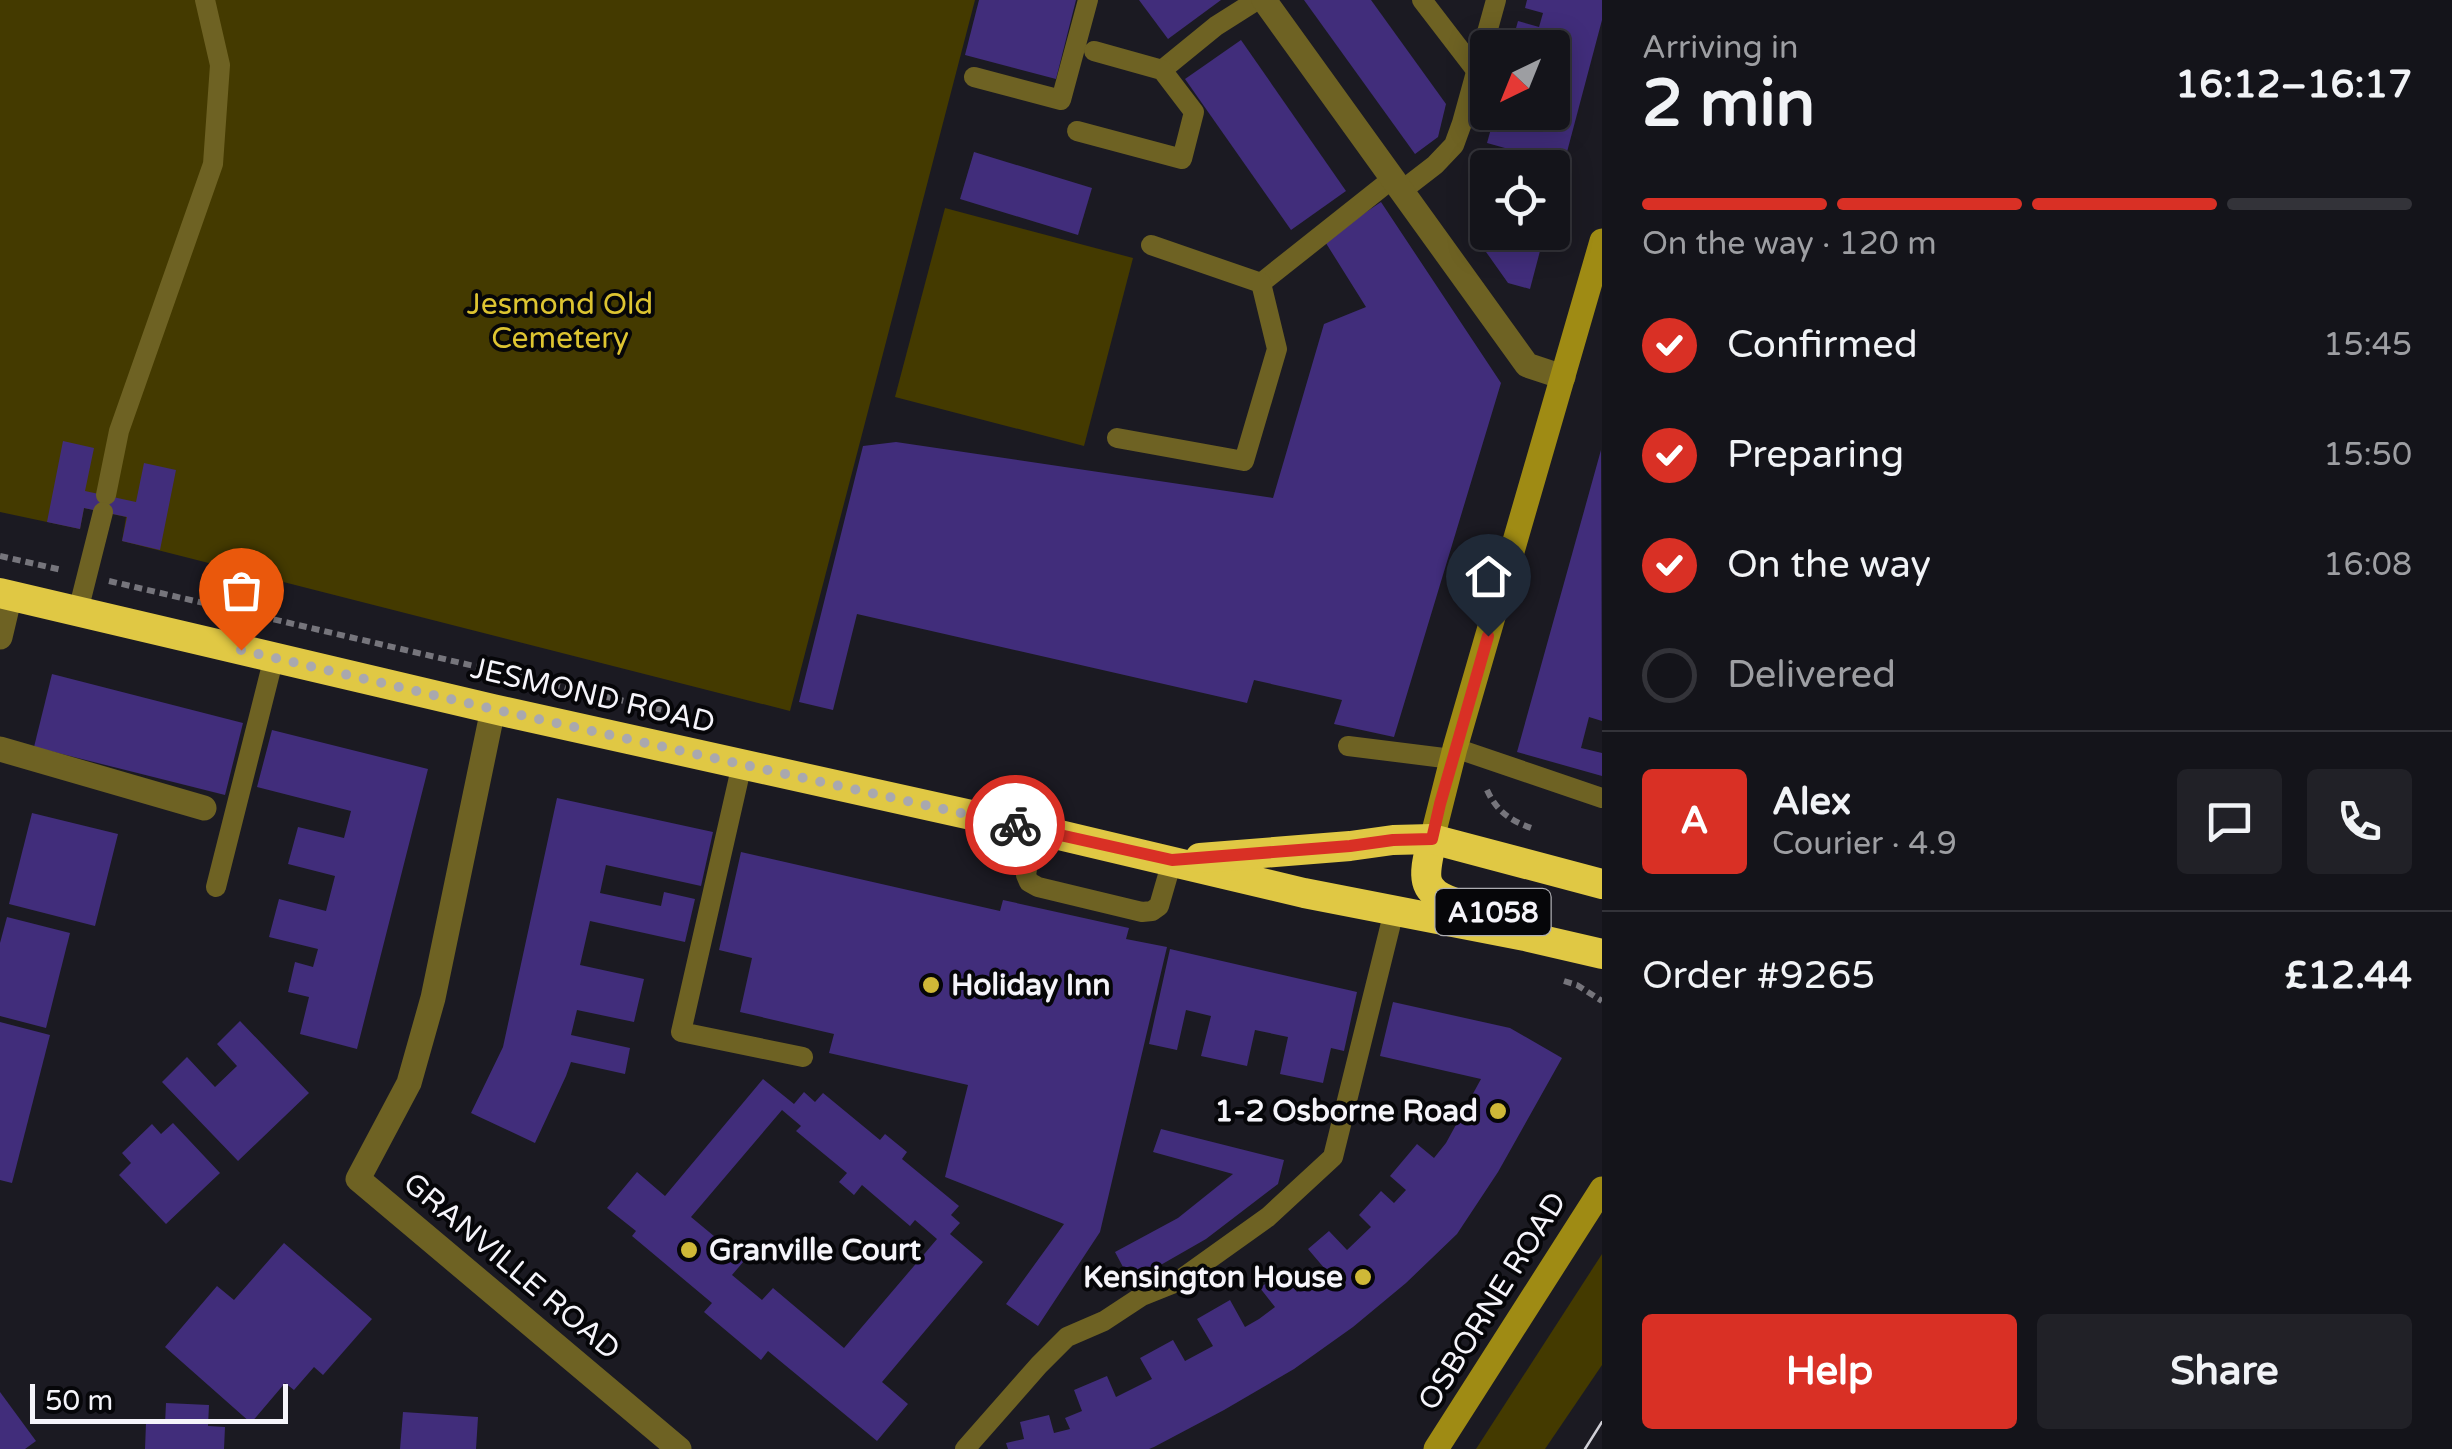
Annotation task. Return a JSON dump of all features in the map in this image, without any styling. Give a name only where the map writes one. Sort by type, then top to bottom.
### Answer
[{"type":"highway","name":"JESMOND ROAD","points":[[5,594],[1304,893],[1602,954]]},
{"type":"highway","name":"JESMOND ROAD","points":[[1172,860],[1432,839],[1602,884]]},
{"type":"highway","name":"A1058","points":[[1432,839],[1426,879],[1432,891],[1445,899],[1568,933],[1602,954]]},
{"type":"main road","points":[[1432,839],[1602,241]]},
{"type":"main road","name":"OSBORNE ROAD","points":[[1436,1449],[1602,1188]]},
{"type":"street","points":[[1261,0],[1526,365],[1563,377]]},
{"type":"street","points":[[1,631],[5,594]]},
{"type":"street","name":"GRANVILLE ROAD","points":[[493,709],[433,998],[409,1083],[358,1179],[679,1449]]},
{"type":"street","points":[[0,749],[204,808]]},
{"type":"lane","points":[[78,612],[120,431],[213,164],[220,65],[205,0]]},
{"type":"lane","points":[[974,77],[1061,100],[1088,0]]},
{"type":"lane","points":[[1162,70],[1216,26],[1261,0]]},
{"type":"lane","points":[[1422,0],[1470,62]]},
{"type":"lane","points":[[1487,30],[1496,0]]},
{"type":"lane","points":[[1077,131],[1182,159],[1194,112],[1162,70],[1094,52]]},
{"type":"lane","points":[[1261,283],[1396,185],[1435,165],[1454,145],[1470,93]]},
{"type":"lane","points":[[1151,245],[1261,283]]},
{"type":"lane","points":[[1116,438],[1244,462],[1277,349],[1261,283]]},
{"type":"lane","points":[[216,887],[274,657]]},
{"type":"lane","points":[[1348,746],[1454,754],[1602,798]]},
{"type":"lane","points":[[742,764],[681,1032],[803,1057]]},
{"type":"lane","points":[[1034,829],[1026,874],[1029,882],[1142,912],[1159,906],[1172,860]]},
{"type":"lane","points":[[965,1449],[1067,1337],[1176,1282],[1268,1218],[1334,1157],[1394,911]]},
{"type":"path","points":[[0,556],[676,713]]},
{"type":"path","points":[[1487,790],[1508,818],[1550,834]]},
{"type":"green space","name":"Jesmond Old Cemetery","points":[[0,0],[975,0],[790,711],[122,541],[126,517],[84,508],[80,529],[0,512]]},
{"type":"green space","points":[[945,208],[1133,258],[1084,446],[895,397]]},
{"type":"green space","points":[[1602,1254],[1602,1365],[1545,1449],[1476,1449]]},
{"type":"building","points":[[979,0],[1076,0],[1056,79],[965,55]]},
{"type":"building","points":[[1139,0],[1221,0],[1168,39]]},
{"type":"building","points":[[1304,0],[1371,0],[1446,104],[1438,137],[1415,154]]},
{"type":"building","points":[[1527,0],[1602,0],[1602,20],[1568,150],[1504,150],[1487,143],[1491,130],[1570,130],[1570,30],[1516,30],[1518,21],[1539,27],[1543,13],[1525,8]]},
{"type":"building","points":[[1241,40],[1346,191],[1291,230],[1185,79]]},
{"type":"building","points":[[974,152],[1092,188],[1078,235],[960,199]]},
{"type":"building","points":[[1381,202],[1501,383],[1394,737],[1334,724],[1342,700],[1254,680],[1247,703],[857,614],[833,710],[799,702],[863,446],[896,442],[1273,498],[1324,324],[1366,307],[1324,240]]},
{"type":"building","points":[[1485,250],[1540,250],[1530,289],[1508,283]]},
{"type":"building","points":[[63,441],[94,448],[85,491],[136,502],[144,463],[176,470],[160,550],[122,541],[127,517],[84,508],[80,529],[47,522]]},
{"type":"building","points":[[1601,450],[1602,721],[1589,717],[1581,748],[1602,753],[1602,776],[1517,752]]},
{"type":"building","points":[[52,674],[243,723],[225,795],[34,747]]},
{"type":"building","points":[[272,730],[428,769],[357,1049],[300,1034],[309,997],[288,992],[295,962],[313,967],[318,949],[269,937],[279,899],[326,911],[335,876],[288,864],[298,827],[344,838],[351,811],[257,787]]},
{"type":"building","points":[[557,798],[713,832],[701,886],[606,865],[600,893],[661,906],[664,892],[695,899],[685,942],[590,921],[580,965],[644,979],[634,1022],[577,1010],[571,1035],[630,1048],[625,1074],[571,1062],[535,1143],[471,1113],[503,1047]]},
{"type":"building","points":[[32,813],[118,834],[95,926],[9,904]]},
{"type":"building","name":"Holiday Inn","points":[[741,852],[1000,911],[1003,900],[1129,928],[1126,939],[1167,947],[1100,1232],[1038,1326],[1006,1304],[1064,1224],[945,1177],[968,1085],[829,1053],[834,1034],[740,1012],[752,958],[719,950]]},
{"type":"building","points":[[7,917],[70,933],[46,1028],[0,1016],[0,943]]},
{"type":"building","points":[[1170,949],[1357,992],[1344,1051],[1331,1048],[1323,1083],[1280,1074],[1288,1037],[1255,1030],[1247,1066],[1201,1056],[1211,1016],[1186,1010],[1177,1050],[1149,1044]]},
{"type":"building","points":[[1393,1002],[1510,1028],[1562,1058],[1498,1172],[1457,1234],[1353,1327],[1294,1369],[1154,1447],[1008,1449],[1006,1443],[1024,1439],[1020,1422],[1049,1415],[1054,1433],[1070,1429],[1065,1418],[1082,1411],[1074,1390],[1107,1376],[1116,1397],[1152,1379],[1140,1358],[1173,1340],[1185,1361],[1213,1346],[1197,1319],[1230,1300],[1245,1327],[1259,1319],[1275,1307],[1260,1288],[1282,1271],[1297,1292],[1325,1269],[1308,1249],[1329,1231],[1347,1250],[1371,1227],[1359,1215],[1381,1191],[1394,1203],[1406,1190],[1390,1176],[1417,1144],[1434,1158],[1481,1079],[1380,1056]]},
{"type":"building","points":[[240,1021],[309,1093],[238,1161],[162,1082],[187,1057],[215,1087],[237,1066],[217,1044]]},
{"type":"building","points":[[0,1022],[50,1035],[12,1183],[0,1180]]},
{"type":"building","name":"Granville Court","points":[[763,1079],[794,1104],[804,1092],[815,1102],[823,1093],[880,1140],[885,1134],[907,1152],[902,1159],[959,1206],[951,1215],[960,1223],[950,1234],[983,1262],[882,1382],[908,1404],[877,1441],[768,1351],[761,1360],[704,1312],[712,1303],[632,1236],[636,1231],[607,1208],[637,1172],[665,1196]],"holes":[[[782,1110],[801,1126],[796,1131],[847,1173],[839,1182],[854,1195],[862,1185],[910,1226],[915,1220],[937,1239],[844,1348],[773,1288],[762,1300],[732,1275],[744,1261],[691,1217]]]},
{"type":"building","points":[[173,1123],[220,1173],[166,1224],[119,1175],[131,1163],[122,1153],[152,1124],[161,1134]]},
{"type":"building","points":[[1161,1129],[1284,1160],[1278,1184],[1206,1239],[1131,1282],[1115,1252],[1178,1218],[1233,1174],[1153,1152]]},
{"type":"building","points":[[284,1243],[372,1319],[323,1375],[314,1367],[294,1390],[285,1383],[251,1423],[165,1347],[217,1286],[234,1300]]},
{"type":"building","points":[[0,1392],[36,1441],[25,1449],[0,1449]]},
{"type":"building","points":[[166,1403],[209,1405],[208,1426],[225,1427],[224,1449],[145,1449],[146,1423],[165,1424]]},
{"type":"building","points":[[403,1412],[478,1417],[476,1449],[400,1449]]},
{"type":"tram line","points":[[1585,1449],[1602,1422]]},
{"type":"way so far","points":[[241,650],[1015,825]]},
{"type":"place","name":"Holiday Inn","points":[[931,985]]},
{"type":"place","name":"1-2 Osborne Road","points":[[1498,1111]]},
{"type":"place","name":"Granville Court","points":[[689,1250]]},
{"type":"place","name":"Kensington House","points":[[1363,1277]]},
{"type":"route","points":[[1015,825],[1172,860],[1432,839],[1488,636]]}]
